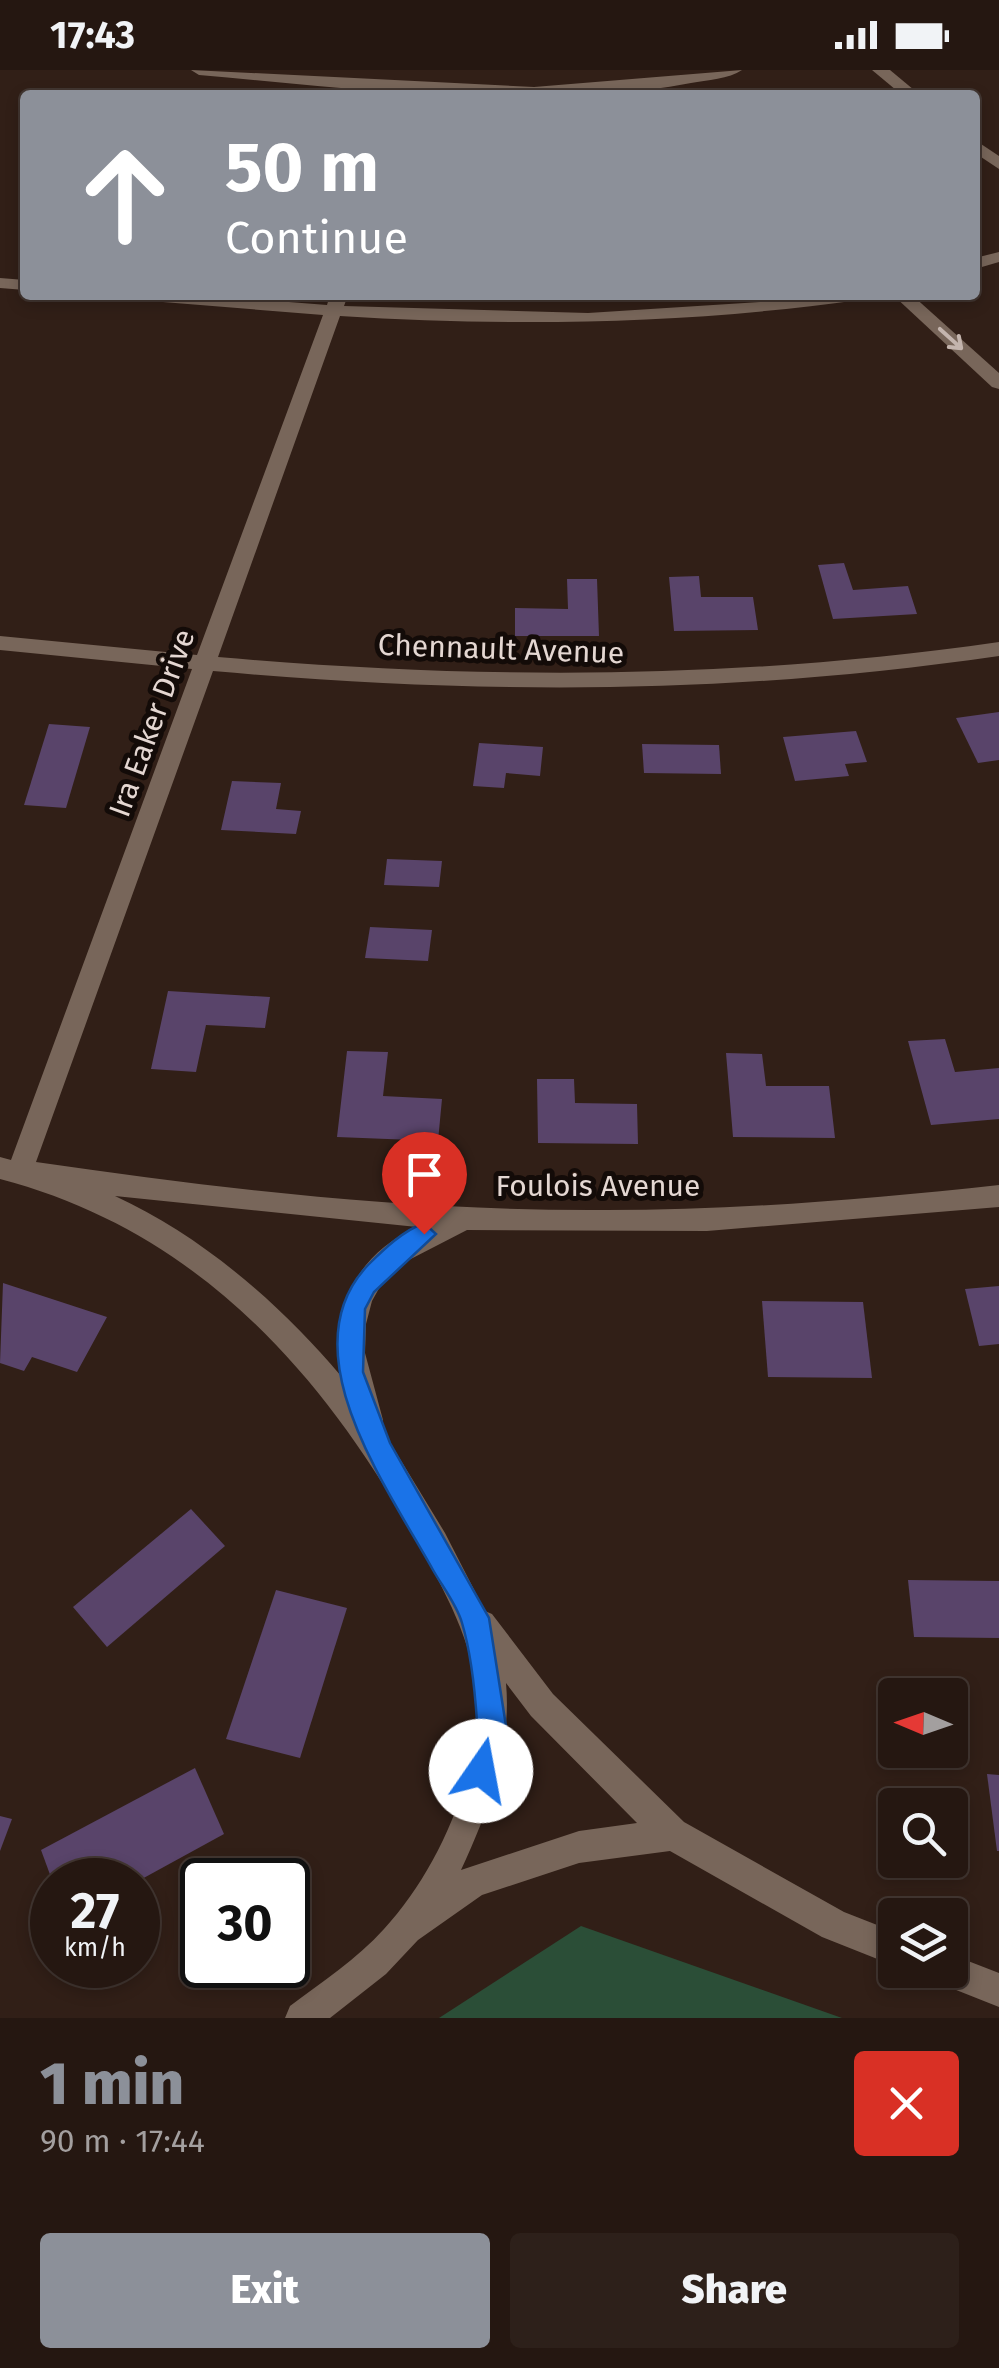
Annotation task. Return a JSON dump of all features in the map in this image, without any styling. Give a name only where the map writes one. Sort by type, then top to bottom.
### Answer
[{"type":"street","points":[[199,70],[508,90]]},
{"type":"street","points":[[654,70],[677,90]]},
{"type":"street","points":[[540,90],[668,82],[734,70]]},
{"type":"street","points":[[880,70],[906,90]]},
{"type":"street","points":[[248,300],[530,322],[736,313],[825,300]]},
{"type":"street","points":[[908,300],[999,383]]},
{"type":"street","name":"Ira Eaker Drive","points":[[10,1170],[206,664],[336,304]]},
{"type":"street","name":"Chennault Avenue","points":[[0,642],[206,664],[562,685],[680,684],[888,667],[999,649]]},
{"type":"street","points":[[10,1170],[104,1202],[210,1267],[252,1300],[380,1448]]},
{"type":"street","name":"Foulois Avenue","points":[[10,1170],[276,1205],[472,1218],[680,1221],[857,1212],[999,1196]]},
{"type":"street","points":[[472,1218],[424,1234],[394,1255],[365,1284],[352,1307],[348,1338],[350,1372],[380,1448],[475,1618],[542,1705],[672,1834],[834,1925],[878,1942]]},
{"type":"street","points":[[397,1940],[446,1868],[481,1771],[492,1726],[475,1618]]},
{"type":"street","points":[[302,2018],[473,1881],[579,1847],[672,1834]]},
{"type":"street","points":[[968,1978],[999,1990]]},
{"type":"green space","points":[[581,1926],[842,2018],[439,2018]]},
{"type":"building","points":[[844,563],[853,590],[908,586],[917,614],[833,619],[818,565]]},
{"type":"building","points":[[699,576],[701,597],[753,597],[758,630],[674,631],[669,577]]},
{"type":"building","points":[[567,579],[597,579],[599,636],[515,636],[515,608],[568,609]]},
{"type":"building","points":[[999,712],[999,760],[978,763],[956,718]]},
{"type":"building","points":[[49,724],[90,727],[66,808],[24,805]]},
{"type":"building","points":[[856,731],[867,762],[845,764],[849,776],[795,781],[783,737]]},
{"type":"building","points":[[479,743],[543,747],[540,776],[506,773],[504,788],[473,786]]},
{"type":"building","points":[[642,744],[719,745],[721,774],[644,773]]},
{"type":"building","points":[[232,781],[281,783],[276,809],[301,811],[296,834],[221,830]]},
{"type":"building","points":[[387,859],[442,861],[439,887],[384,885]]},
{"type":"building","points":[[370,927],[432,930],[428,961],[365,958]]},
{"type":"building","points":[[168,991],[270,997],[265,1028],[206,1025],[196,1072],[151,1069]]},
{"type":"building","points":[[945,1039],[955,1072],[999,1068],[999,1119],[931,1125],[908,1041]]},
{"type":"building","points":[[347,1051],[388,1052],[383,1096],[442,1099],[438,1141],[337,1137]]},
{"type":"building","points":[[726,1053],[762,1054],[766,1086],[829,1086],[835,1138],[733,1137]]},
{"type":"building","points":[[537,1079],[574,1079],[575,1103],[637,1104],[638,1144],[538,1143]]},
{"type":"building","points":[[3,1283],[107,1317],[77,1372],[32,1357],[24,1371],[0,1363]]},
{"type":"building","points":[[999,1286],[999,1344],[979,1346],[965,1289]]},
{"type":"building","points":[[762,1301],[863,1302],[872,1378],[768,1377]]},
{"type":"building","points":[[191,1509],[225,1546],[107,1647],[73,1607]]},
{"type":"building","points":[[908,1580],[999,1581],[999,1638],[914,1637]]},
{"type":"building","points":[[276,1590],[347,1608],[300,1758],[226,1739]]},
{"type":"building","points":[[195,1768],[224,1834],[160,1869],[160,1858],[44,1858],[41,1850]]},
{"type":"building","points":[[987,1774],[999,1775],[999,1851],[997,1851]]},
{"type":"building","points":[[0,1816],[12,1819],[0,1851]]},
{"type":"route","points":[[424,1234],[394,1255],[365,1284],[352,1307],[348,1338],[350,1372],[380,1448],[475,1618],[488,1676],[492,1726],[481,1771]]}]
